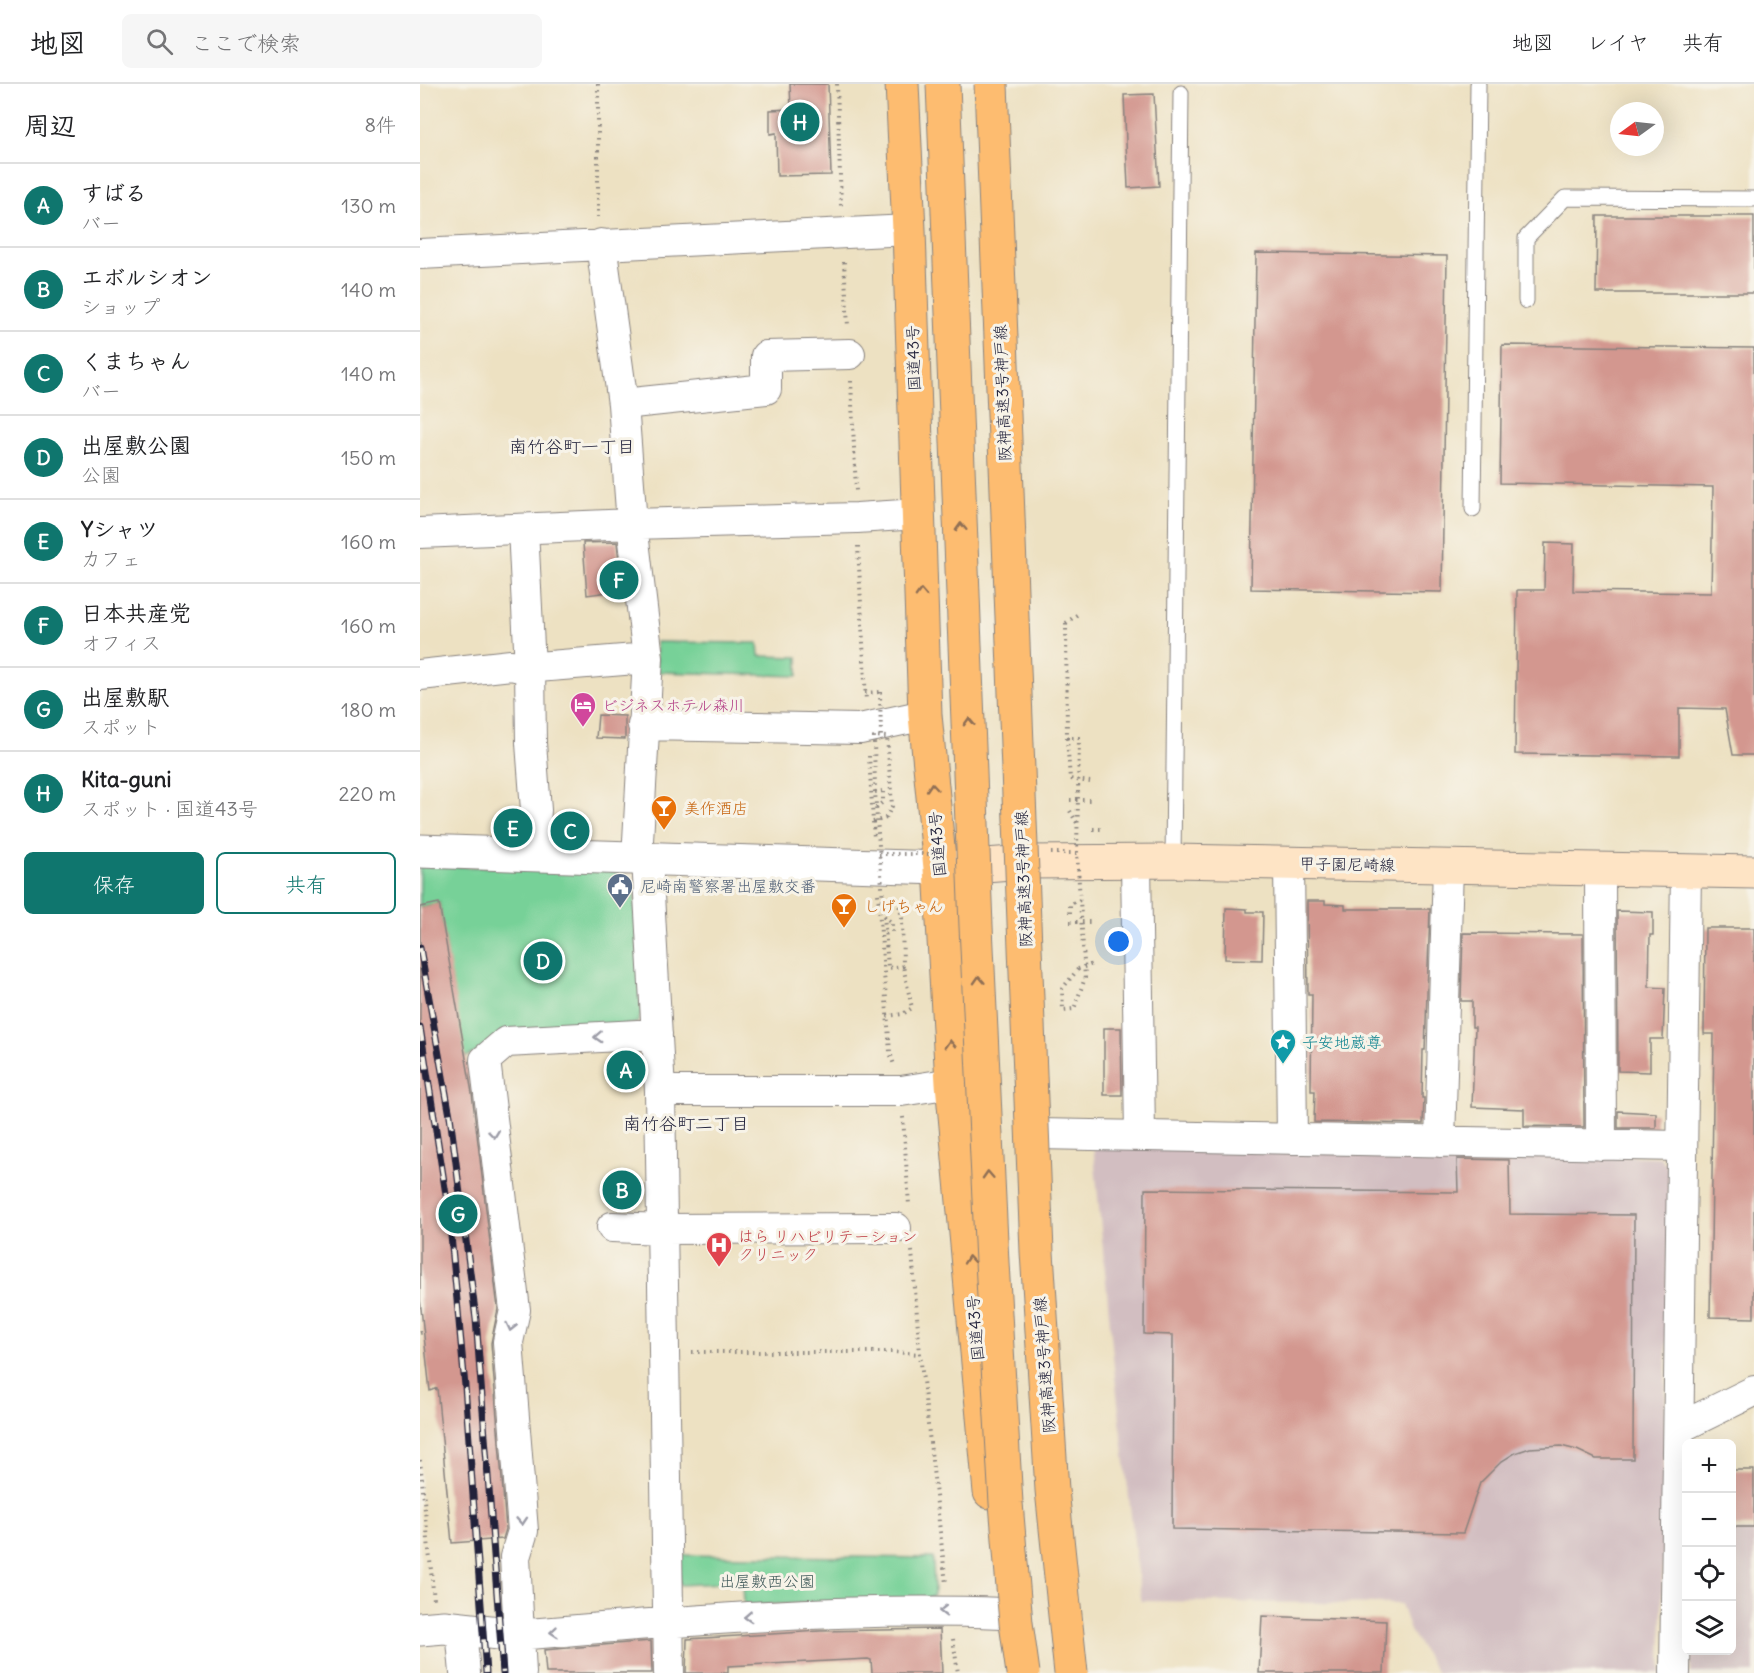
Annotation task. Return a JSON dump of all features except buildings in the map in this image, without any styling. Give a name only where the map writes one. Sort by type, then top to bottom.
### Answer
[{"type":"highway","name":"国道43号","points":[[902,84],[925,715],[940,868],[952,1083],[1002,1613],[1010,1673]]},
{"type":"highway","points":[[943,84],[976,926],[992,1262],[1006,1503],[1016,1623],[1023,1673]]},
{"type":"highway","name":"阪神高速3号神戸線","points":[[991,84],[1037,1252],[1052,1490],[1071,1673]]},
{"type":"highway","points":[[996,84],[1038,1134],[1040,1246],[1054,1479],[1066,1592],[1078,1673]]},
{"type":"main road","name":"甲子園尼崎線","points":[[940,868],[1026,862],[1173,861],[1754,872]]},
{"type":"street","points":[[420,254],[909,230]]},
{"type":"street","points":[[599,245],[623,404],[632,524],[648,658],[643,725],[642,859],[660,1091],[669,1673]]},
{"type":"street","points":[[623,404],[765,389],[766,356],[850,354]]},
{"type":"street","points":[[420,533],[918,514]]},
{"type":"street","points":[[523,529],[530,667],[531,743],[536,810],[533,854]]},
{"type":"street","points":[[420,675],[511,664],[530,667],[648,658]]},
{"type":"street","points":[[643,725],[860,729],[874,732],[925,715]]},
{"type":"street","points":[[420,851],[940,868]]},
{"type":"street","points":[[1136,861],[1140,1136]]},
{"type":"street","points":[[1289,863],[1292,1139]]},
{"type":"street","points":[[1440,1142],[1449,866]]},
{"type":"street","points":[[1600,869],[1601,1145]]},
{"type":"street","points":[[1675,1673],[1686,870]]},
{"type":"street","points":[[520,1673],[515,1557],[523,1531],[508,1342],[515,1310],[485,1060],[506,1042],[657,1034]]},
{"type":"street","points":[[660,1091],[901,1091],[952,1083]]},
{"type":"street","points":[[1038,1134],[1682,1146]]},
{"type":"street","points":[[612,1227],[906,1231]]},
{"type":"street","points":[[1679,1428],[1754,1391]]},
{"type":"street","points":[[427,1615],[444,1627],[518,1635],[757,1616],[950,1611],[1002,1613]]},
{"type":"street","points":[[461,1629],[465,1673]]},
{"type":"lane","points":[[1473,509],[1478,84]]},
{"type":"lane","points":[[1173,861],[1182,93]]},
{"type":"lane","points":[[1526,301],[1526,238],[1565,198],[1754,199]]},
{"type":"path","points":[[598,84],[599,245]]},
{"type":"path","points":[[837,84],[842,232],[850,354],[865,693],[874,732],[873,822],[887,1016],[890,1052],[901,1091],[906,1231],[958,1673]]},
{"type":"path","points":[[1078,615],[1066,623],[1067,738],[1070,779],[1090,782]]},
{"type":"path","points":[[865,693],[880,692],[873,736],[884,916],[889,932],[888,968],[903,966]]},
{"type":"path","points":[[873,822],[886,818],[892,806],[887,736],[874,732]]},
{"type":"path","points":[[1067,738],[1079,738],[1077,853],[1080,900],[1085,978],[1074,1009],[1064,1010],[1062,988],[1078,969],[1093,964]]},
{"type":"path","points":[[875,792],[883,791],[883,802],[876,808]]},
{"type":"path","points":[[1070,800],[1091,800]]},
{"type":"path","points":[[1070,811],[1077,823]]},
{"type":"path","points":[[887,1016],[903,1014],[912,1008],[903,966],[902,918],[898,900]]},
{"type":"path","points":[[1070,913],[1070,904],[1080,900]]},
{"type":"path","points":[[1070,922],[1092,922]]},
{"type":"path","points":[[664,1352],[920,1354]]},
{"type":"path","points":[[420,1460],[427,1615]]},
{"type":"shaded area","points":[[1093,1144],[1660,1157],[1669,1170],[1661,1673],[1437,1673],[1410,1631],[1401,1604],[1141,1601],[1115,1377]]},
{"type":"shaded area","points":[[1736,1531],[1754,1531],[1754,1673],[1691,1673],[1691,1655],[1736,1655]]},
{"type":"green space","points":[[656,642],[758,643],[759,656],[798,657],[798,676],[657,672]]},
{"type":"green space","points":[[420,866],[601,869],[626,874],[634,886],[641,1014],[637,1023],[483,1049],[464,1058],[439,903],[420,907]]},
{"type":"green space","name":"出屋敷西公園","points":[[678,1555],[933,1558],[934,1595],[925,1600],[744,1605],[743,1582],[680,1585]]},
{"type":"railway","points":[[420,948],[450,1116],[476,1319],[503,1673]]},
{"type":"railway","points":[[420,1027],[449,1214],[465,1386],[486,1673]]},
{"type":"place","name":"Kita-guni","points":[[800,122]]},
{"type":"place","name":"日本共産党","points":[[619,580]]},
{"type":"place","name":"ビジネスホテル森川","points":[[583,728]]},
{"type":"place","name":"Yシャツ","points":[[513,828]]},
{"type":"place","name":"くまちゃん","points":[[570,831]]},
{"type":"place","name":"美作酒店","points":[[664,831]]},
{"type":"place","name":"尼崎南警察署出屋敷交番","points":[[620,909]]},
{"type":"place","name":"しげちゃん","points":[[844,929]]},
{"type":"place","name":"出屋敷公園","points":[[543,961]]},
{"type":"place","name":"子安地蔵尊","points":[[1283,1065]]},
{"type":"place","name":"すばる","points":[[626,1070]]},
{"type":"place","name":"エボルシオン","points":[[622,1190]]},
{"type":"place","name":"出屋敷駅","points":[[458,1214]]},
{"type":"place","name":"はら リハビリテーション クリニック","points":[[719,1268]]},
{"type":"district","name":"南竹谷町一丁目","points":[[572,446]]},
{"type":"district","name":"南竹谷町二丁目","points":[[686,1123]]}]
